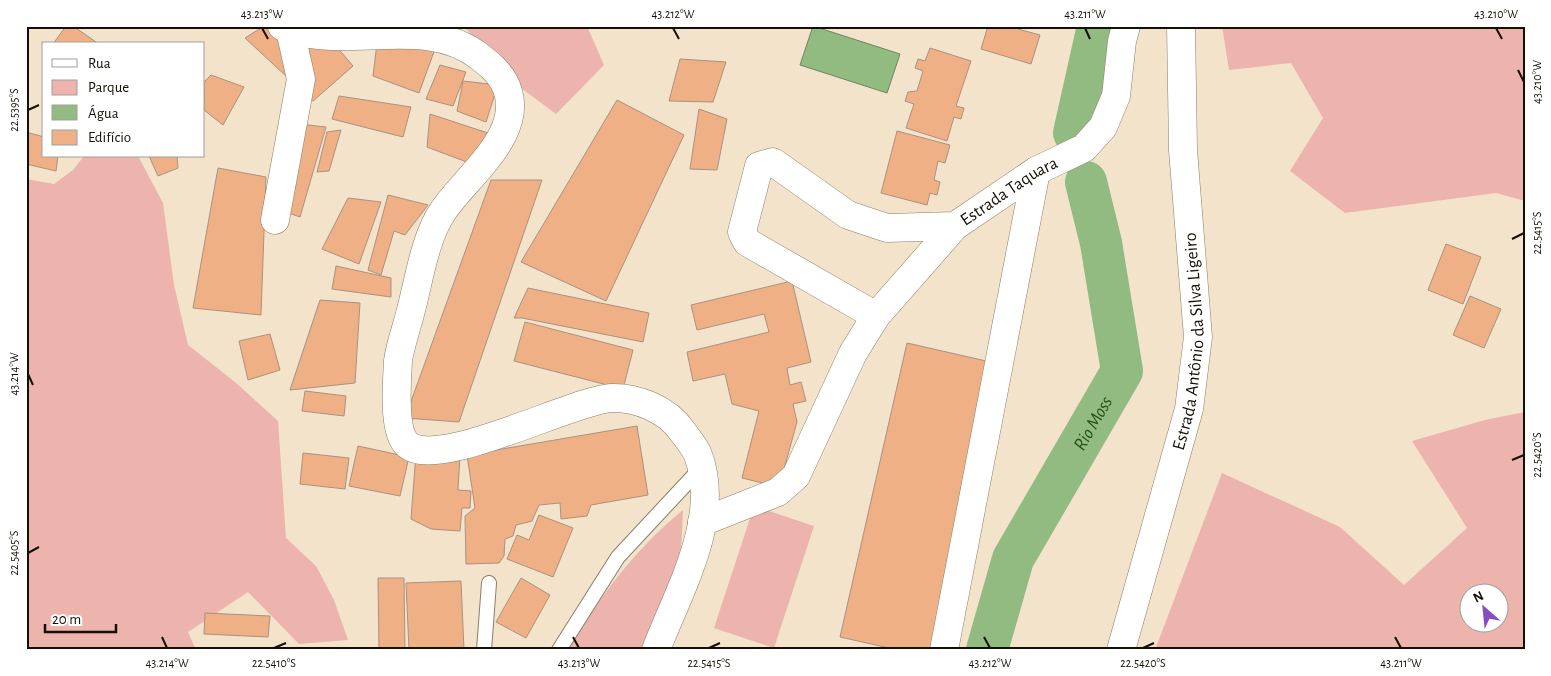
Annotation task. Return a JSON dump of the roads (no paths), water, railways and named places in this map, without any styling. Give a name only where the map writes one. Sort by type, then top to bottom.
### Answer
[{"type":"street","name":"Estrada Antônio da Silva Ligeiro","points":[[1121,650],[1189,409],[1198,337],[1183,150],[1181,26]]},
{"type":"street","points":[[275,220],[301,79],[286,28],[323,36],[415,35],[447,38],[474,52],[494,68],[505,84],[510,107],[508,124],[484,163],[442,211],[428,243],[398,359],[397,411],[405,442],[414,449],[430,450],[470,444],[567,409],[611,398],[651,405],[676,422],[698,454],[706,498],[701,536],[656,650]]},
{"type":"street","name":"Estrada Taquara","points":[[876,316],[746,242],[742,232],[759,166],[773,162],[848,215],[887,228],[955,226],[1036,171],[1084,148],[1103,127],[1116,96],[1120,31]]},
{"type":"street","points":[[944,650],[1036,171]]},
{"type":"street","points":[[702,522],[778,492],[796,476],[853,352],[876,316],[955,226]]},
{"type":"lane","points":[[559,650],[618,557],[700,470]]},
{"type":"lane","points":[[484,650],[489,582]]},
{"type":"water","points":[[813,26],[900,54],[887,93],[800,65]]},
{"type":"waterway","name":"Rio Moss","points":[[1074,133],[1098,26]]},
{"type":"waterway","name":"Rio Moss","points":[[987,650],[1013,559],[1122,371],[1101,243],[1086,182]]}]
